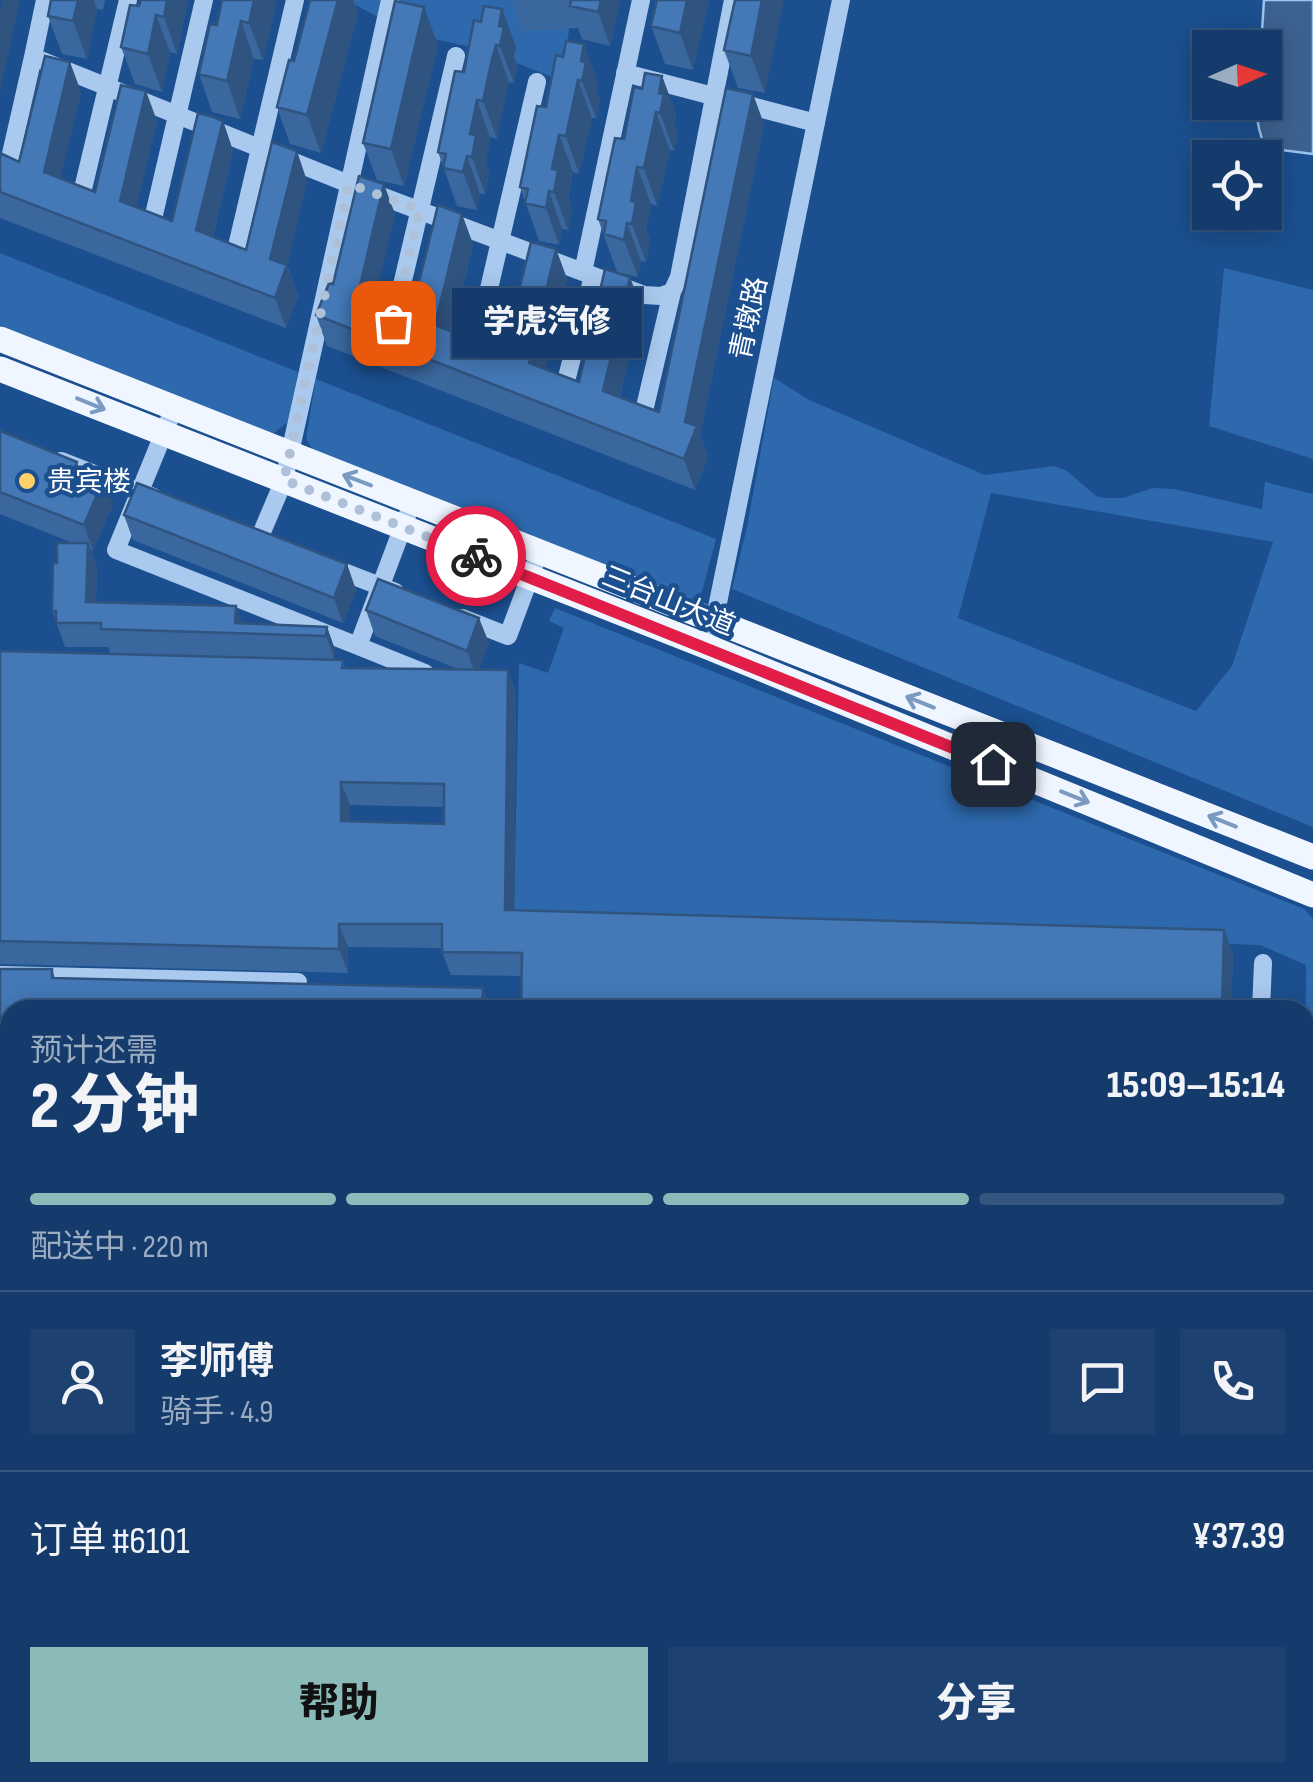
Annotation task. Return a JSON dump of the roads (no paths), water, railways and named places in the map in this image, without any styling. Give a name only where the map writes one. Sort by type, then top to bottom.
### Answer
[{"type":"main road","name":"三台山大道","points":[[0,339],[1313,857]]},
{"type":"main road","name":"三台山大道","points":[[0,368],[708,647],[1313,894]]},
{"type":"street","points":[[8,166],[45,0]]},
{"type":"street","points":[[82,194],[128,0]]},
{"type":"street","points":[[153,220],[204,0]]},
{"type":"street","points":[[237,246],[295,0]]},
{"type":"street","points":[[259,539],[284,480],[390,0]]},
{"type":"street","points":[[565,385],[641,0]]},
{"type":"street","points":[[644,411],[679,276],[734,0]]},
{"type":"street","name":"青墩路","points":[[708,647],[841,0]]},
{"type":"street","points":[[393,323],[456,56]]},
{"type":"street","points":[[33,57],[349,184],[644,295],[672,292]]},
{"type":"street","points":[[626,73],[816,123]]},
{"type":"street","points":[[474,349],[537,82]]},
{"type":"street","points":[[174,408],[116,550],[426,674]]},
{"type":"street","points":[[35,451],[174,506]]},
{"type":"street","points":[[358,646],[413,502]]},
{"type":"street","points":[[312,559],[508,636],[540,552]]},
{"type":"street","points":[[1261,1000],[1262,963]]},
{"type":"street","points":[[0,975],[298,982]]},
{"type":"place","name":"学虎汽修","points":[[393,323]]},
{"type":"place","name":"贵宾楼","points":[[27,481]]}]
